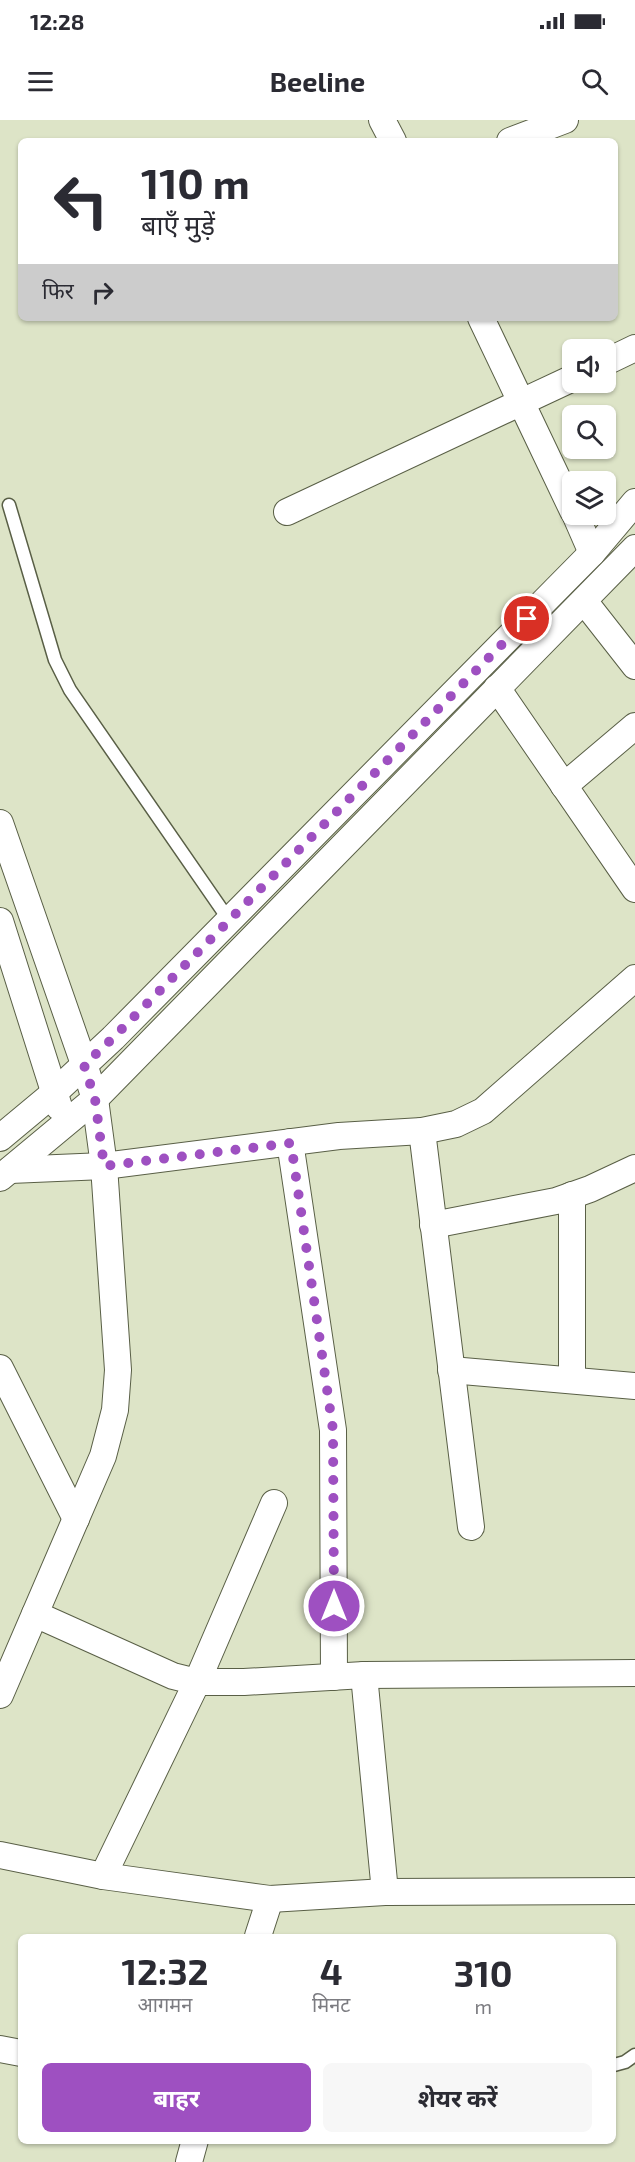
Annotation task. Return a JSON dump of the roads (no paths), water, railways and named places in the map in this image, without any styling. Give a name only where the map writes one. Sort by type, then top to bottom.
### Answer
[{"type":"street","points":[[382,120],[391,138]]},
{"type":"street","points":[[518,138],[565,120]]},
{"type":"street","points":[[482,321],[562,487]]},
{"type":"street","points":[[616,357],[635,348]]},
{"type":"street","points":[[286,512],[562,383]]},
{"type":"street","points":[[0,1138],[54,1093],[113,1038],[592,553],[635,502]]},
{"type":"street","points":[[579,525],[592,553]]},
{"type":"street","points":[[5,1174],[95,1099],[635,548]]},
{"type":"street","points":[[584,601],[635,666]]},
{"type":"street","points":[[497,688],[635,889]]},
{"type":"street","points":[[564,786],[635,726]]},
{"type":"street","points":[[0,823],[95,1099],[104,1166],[118,1370],[116,1410],[103,1456],[0,1695]]},
{"type":"street","points":[[0,921],[54,1093],[66,1124]]},
{"type":"street","points":[[5,1174],[104,1166],[339,1136],[422,1131],[456,1124],[483,1110],[635,978]]},
{"type":"street","points":[[422,1131],[471,1527]]},
{"type":"street","points":[[291,1143],[333,1430],[334,1677]]},
{"type":"street","points":[[433,1225],[572,1196],[635,1168]]},
{"type":"street","points":[[572,1196],[572,1380]]},
{"type":"street","points":[[0,1368],[76,1519]]},
{"type":"street","points":[[451,1370],[635,1386]]},
{"type":"street","points":[[103,1875],[198,1682],[274,1503]]},
{"type":"street","points":[[35,1614],[173,1676],[198,1682],[244,1682],[364,1675],[635,1673]]},
{"type":"street","points":[[364,1675],[385,1892]]},
{"type":"street","points":[[0,1855],[103,1875],[270,1899],[385,1892],[635,1891]]},
{"type":"street","points":[[259,1934],[270,1899]]},
{"type":"street","points":[[0,2049],[18,2052]]},
{"type":"street","points":[[189,2162],[194,2144]]},
{"type":"lane","points":[[9,505],[55,660],[70,690],[229,920]]},
{"type":"lane","points":[[616,2064],[625,2062],[635,2055]]}]
